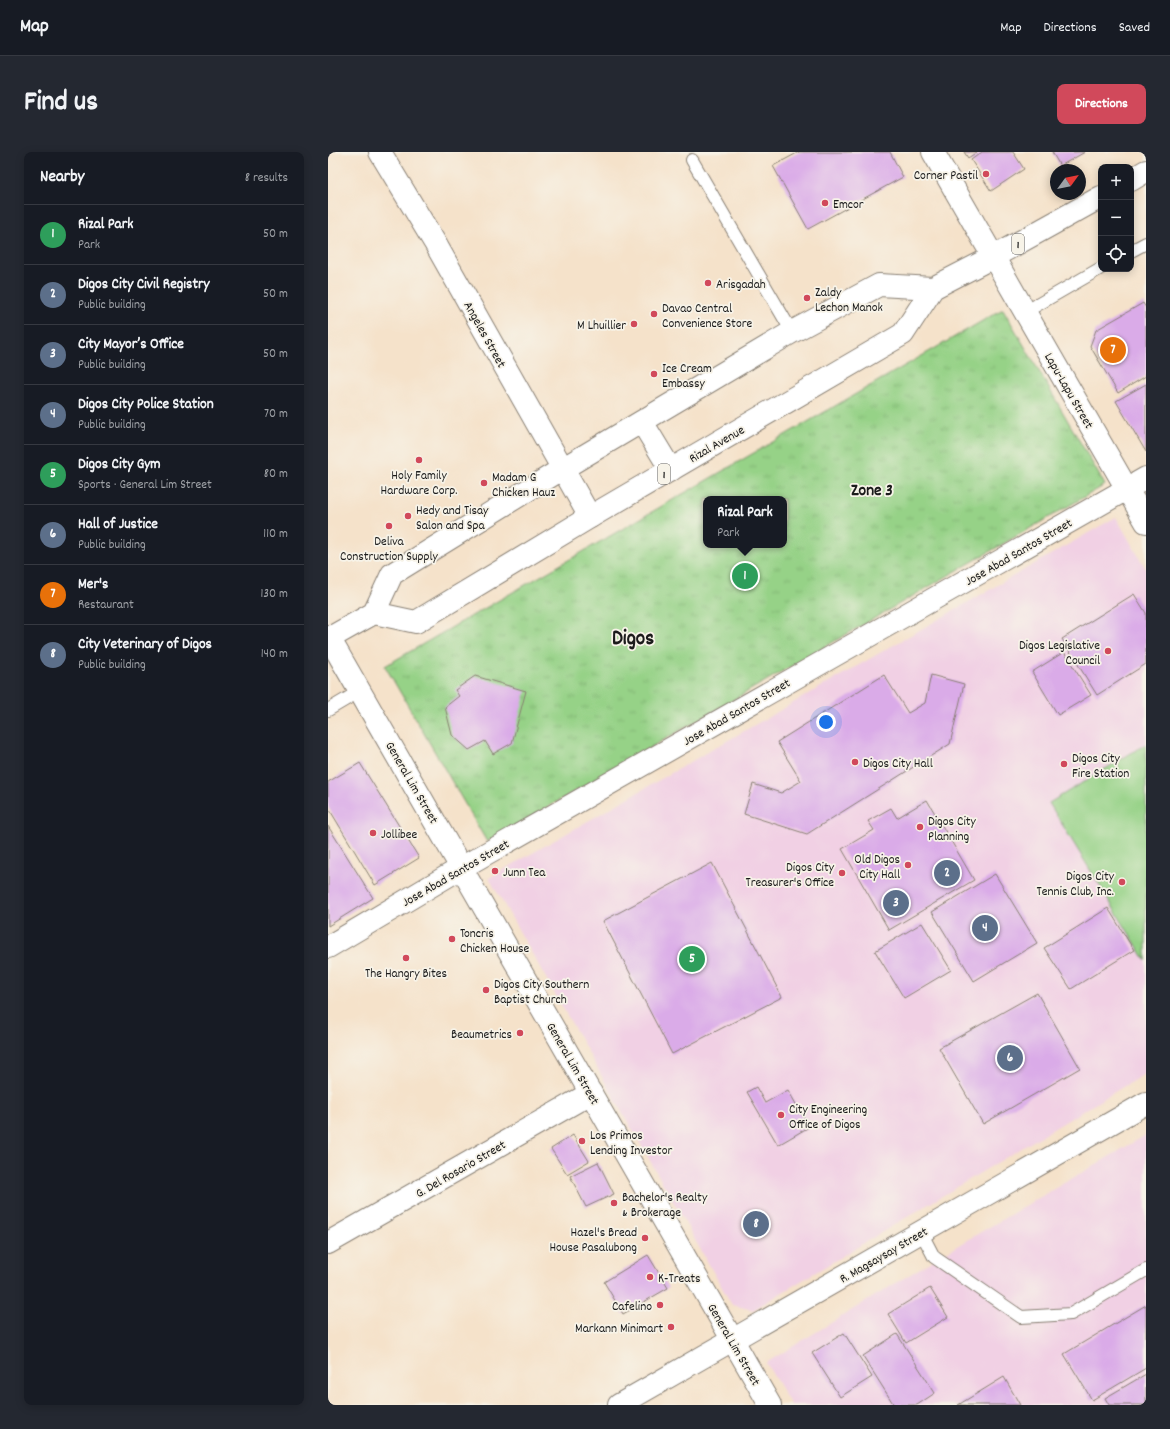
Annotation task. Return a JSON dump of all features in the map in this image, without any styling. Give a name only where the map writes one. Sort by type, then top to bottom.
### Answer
[{"type":"street","name":"Angeles Street","points":[[380,152],[439,250],[590,517]]},
{"type":"street","name":"Lapu-Lapu Street","points":[[933,152],[1146,522]]},
{"type":"street","points":[[1134,178],[1146,171]]},
{"type":"street","name":"Rizal Avenue","points":[[374,613],[416,622],[590,517],[903,334],[933,288],[994,257],[1098,199]]},
{"type":"street","points":[[328,638],[374,613],[392,574],[562,469],[792,332],[879,285],[933,288]]},
{"type":"street","points":[[642,422],[671,470]]},
{"type":"street","name":"Jose Abad Santos Street","points":[[328,947],[461,868],[1146,478]]},
{"type":"street","name":"General Lim Street","points":[[328,638],[360,691],[770,1405]]},
{"type":"street","name":"G. Del Rosario Street","points":[[328,1243],[591,1093]]},
{"type":"street","name":"R. Magsaysay Street","points":[[619,1405],[1146,1103]]},
{"type":"lane","points":[[692,160],[792,332]]},
{"type":"lane","points":[[1134,249],[1146,243]]},
{"type":"lane","points":[[1025,312],[1098,270]]},
{"type":"lane","points":[[328,710],[360,691]]},
{"type":"lane","points":[[921,1232],[934,1257],[1021,1316],[1070,1314],[1146,1270]]},
{"type":"shaded area","points":[[1116,517],[1146,569],[1146,1073],[753,1310],[732,1305],[489,878]]},
{"type":"shaded area","points":[[1146,1135],[1146,1405],[791,1405],[766,1363],[935,1259]]},
{"type":"green space","points":[[1003,309],[1105,485],[487,842],[385,666]]},
{"type":"green space","name":"Digos City Tennis Club, Inc.","points":[[1146,744],[1146,961],[1049,803]]},
{"type":"building","name":"Emcor","points":[[799,152],[890,152],[903,177],[808,229],[773,166]]},
{"type":"building","points":[[964,152],[977,152],[968,158]]},
{"type":"building","points":[[982,152],[1013,152],[1024,169],[991,191],[971,160]]},
{"type":"building","points":[[1052,152],[1085,152],[1064,164],[1059,164]]},
{"type":"building","points":[[1143,303],[1146,308],[1146,376],[1118,393],[1090,346],[1096,330]]},
{"type":"building","points":[[1146,384],[1146,452],[1116,401]]},
{"type":"building","name":"Digos Legislative Council","points":[[1134,594],[1146,613],[1146,664],[1097,695],[1062,639]]},
{"type":"building","points":[[1064,652],[1091,695],[1058,715],[1032,672]]},
{"type":"building","name":"Digos City Hall","points":[[884,675],[908,713],[925,703],[931,675],[964,684],[950,744],[807,834],[744,814],[753,784],[781,793],[801,781],[777,742]]},
{"type":"building","points":[[475,676],[526,691],[512,743],[493,754],[485,741],[469,750],[452,735],[445,707],[459,696],[455,690]]},
{"type":"building","name":"Jollibee","points":[[360,763],[419,858],[375,885],[328,807],[328,782]]},
{"type":"building","name":"Old Digos City Hall","points":[[927,800],[974,880],[889,930],[842,849],[874,830],[868,821],[891,808],[897,818]]},
{"type":"building","points":[[328,826],[373,898],[328,926]]},
{"type":"building","points":[[712,863],[782,997],[672,1054],[603,921]]},
{"type":"building","points":[[995,874],[1037,943],[974,981],[932,912]]},
{"type":"building","points":[[1108,908],[1134,950],[1071,989],[1044,948]]},
{"type":"building","points":[[922,923],[951,970],[904,998],[875,951]]},
{"type":"building","points":[[1037,993],[1080,1068],[983,1124],[939,1048]]},
{"type":"building","name":"City Engineering Office of Digos","points":[[756,1087],[765,1103],[788,1090],[809,1127],[778,1145],[747,1092]]},
{"type":"building","points":[[573,1135],[589,1161],[567,1174],[551,1149]]},
{"type":"building","points":[[598,1162],[614,1194],[586,1207],[570,1176]]},
{"type":"building","points":[[648,1255],[668,1288],[623,1314],[604,1282]]},
{"type":"building","points":[[930,1288],[948,1317],[906,1343],[888,1314]]},
{"type":"building","points":[[1146,1305],[1146,1368],[1092,1400],[1064,1354]]},
{"type":"building","points":[[844,1333],[872,1377],[840,1397],[812,1353]]},
{"type":"building","points":[[897,1334],[935,1393],[917,1405],[894,1405],[863,1356]]},
{"type":"building","points":[[1146,1374],[1146,1405],[1109,1405],[1105,1398]]},
{"type":"building","points":[[1004,1377],[1020,1405],[958,1405]]},
{"type":"place","name":"Corner Pastil","points":[[986,174]]},
{"type":"place","name":"Emcor","points":[[825,203]]},
{"type":"place","name":"Arisgadah","points":[[708,283]]},
{"type":"place","name":"Zaldy Lechon Manok","points":[[807,298]]},
{"type":"place","name":"Davao Central Convenience Store","points":[[654,314]]},
{"type":"place","name":"M Lhuillier","points":[[634,324]]},
{"type":"place","name":"Mer's","points":[[1113,350]]},
{"type":"place","name":"Ice Cream Embassy","points":[[654,374]]},
{"type":"place","name":"Holy Family Hardware Corp.","points":[[419,460]]},
{"type":"place","name":"Madam G Chicken Hauz","points":[[484,483]]},
{"type":"place","name":"Hedy and Tisay Salon and Spa","points":[[408,516]]},
{"type":"place","name":"Deliva Construction Supply","points":[[389,526]]},
{"type":"place","name":"Rizal Park","points":[[745,576]]},
{"type":"place","name":"Digos Legislative Council","points":[[1108,651]]},
{"type":"place","name":"Digos City Hall","points":[[855,762]]},
{"type":"place","name":"Digos City Fire Station","points":[[1064,764]]},
{"type":"place","name":"Digos City Planning","points":[[920,827]]},
{"type":"place","name":"Jollibee","points":[[373,833]]},
{"type":"place","name":"Old Digos City Hall","points":[[908,865]]},
{"type":"place","name":"Junn Tea","points":[[495,871]]},
{"type":"place","name":"Digos City Treasurer's Office","points":[[842,873]]},
{"type":"place","name":"Digos City Civil Registry","points":[[947,873]]},
{"type":"place","name":"Digos City Tennis Club, Inc.","points":[[1122,882]]},
{"type":"place","name":"City Mayor’s Office","points":[[896,903]]},
{"type":"place","name":"Digos City Police Station","points":[[985,928]]},
{"type":"place","name":"Toncris Chicken House","points":[[452,939]]},
{"type":"place","name":"The Hangry Bites","points":[[406,958]]},
{"type":"place","name":"Digos City Gym","points":[[692,959]]},
{"type":"place","name":"Digos City Southern Baptist Church","points":[[486,990]]},
{"type":"place","name":"Beaumetrics","points":[[520,1033]]},
{"type":"place","name":"Hall of Justice","points":[[1010,1058]]},
{"type":"place","name":"City Engineering Office of Digos","points":[[781,1115]]},
{"type":"place","name":"Los Primos Lending Investor","points":[[582,1141]]},
{"type":"place","name":"Bachelor's Realty & Brokerage","points":[[614,1203]]},
{"type":"place","name":"City Veterinary of Digos","points":[[756,1224]]},
{"type":"place","name":"Hazel's Bread House Pasalubong","points":[[645,1238]]},
{"type":"place","name":"K-Treats","points":[[650,1277]]},
{"type":"place","name":"Cafelino","points":[[660,1305]]},
{"type":"place","name":"Markann Minimart","points":[[671,1327]]},
{"type":"district","name":"Zone 3","points":[[872,489]]},
{"type":"district","name":"Digos","points":[[633,637]]}]
